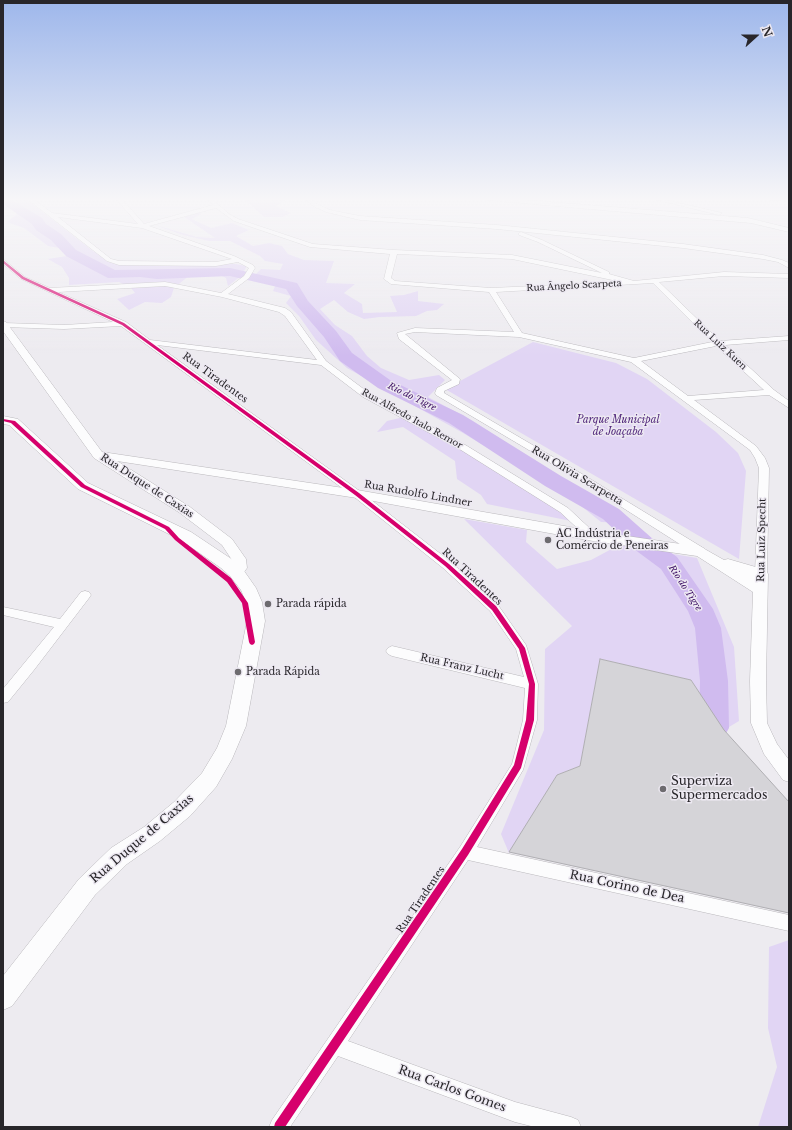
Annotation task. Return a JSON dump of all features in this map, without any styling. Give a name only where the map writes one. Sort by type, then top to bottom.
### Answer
[{"type":"main road","points":[[3,420],[13,422],[84,486],[167,528],[177,539],[228,570]]},
{"type":"main road","name":"Rua Duque de Caxias","points":[[3,997],[86,887],[119,856],[152,834],[182,809],[209,780],[224,753],[236,726],[252,642],[245,603],[230,580],[228,570]]},
{"type":"street","points":[[97,251],[109,260],[119,263],[216,264],[240,260]]},
{"type":"street","points":[[214,251],[240,260],[252,268],[247,277],[222,295]]},
{"type":"street","points":[[377,251],[512,257],[617,278],[634,283]]},
{"type":"street","points":[[560,251],[617,278]]},
{"type":"street","points":[[717,251],[763,257],[789,266]]},
{"type":"street","name":"Rua Ângelo Scarpeta","points":[[394,252],[387,279],[393,282],[491,290],[655,282],[724,274],[789,276]]},
{"type":"street","name":"Rua Tiradentes","points":[[3,261],[23,278],[122,324],[357,494],[447,565],[494,608],[522,648],[532,684],[530,720],[518,766],[465,852],[280,1127]]},
{"type":"street","name":"Rua Luiz Kuen","points":[[655,282],[718,344],[771,392],[789,404]]},
{"type":"street","name":"Rua Alfredo Italo Remor","points":[[48,290],[165,284],[222,295],[275,308],[288,314],[323,363],[366,395],[464,448],[564,510],[593,536]]},
{"type":"street","points":[[491,290],[519,335],[634,360],[718,344],[789,338]]},
{"type":"street","points":[[4,325],[64,327],[122,324]]},
{"type":"street","name":"Rua Duque de Caxias","points":[[4,325],[98,455],[185,510],[227,542],[239,559],[240,568],[228,570]]},
{"type":"street","name":"Rua Olívia Scarpetta","points":[[519,335],[415,330],[401,333],[402,337],[456,379],[456,382],[440,390],[439,393],[441,395],[579,476],[761,590]]},
{"type":"street","points":[[148,342],[323,363]]},
{"type":"street","name":"Rua Luiz Specht","points":[[634,360],[688,398],[753,448],[760,458],[764,468],[758,681],[759,723],[770,749],[789,774]]},
{"type":"street","points":[[688,398],[771,392]]},
{"type":"street","name":"Rua Rudolfo Lindner","points":[[98,455],[357,494],[593,536],[679,549],[706,555]]},
{"type":"street","name":"Rua Olívia Scarpetta","points":[[706,555],[761,574]]},
{"type":"street","points":[[3,698],[85,595]]},
{"type":"street","points":[[3,611],[62,624]]},
{"type":"street","name":"Rua Franz Lucht","points":[[392,651],[532,684]]},
{"type":"street","name":"Rua Corino de Dea","points":[[465,852],[789,923]]},
{"type":"street","name":"Rua Carlos Gomes","points":[[335,1046],[515,1112],[571,1127]]},
{"type":"green space","points":[[62,251],[93,251],[115,263],[145,265],[235,264],[247,266],[241,276],[228,286],[226,278],[218,274],[190,275],[174,288],[171,297],[162,303],[145,302],[129,310],[117,299],[135,293],[131,288],[119,282],[69,285],[69,278],[62,267],[48,259],[67,256]]},
{"type":"green space","points":[[249,251],[286,251],[288,254],[304,260],[334,261],[326,283],[355,284],[344,293],[362,304],[363,313],[397,312],[390,296],[404,295],[418,291],[418,301],[444,304],[437,310],[427,311],[416,316],[364,319],[348,312],[334,300],[320,309],[335,325],[352,336],[367,356],[381,368],[409,380],[439,375],[445,380],[428,397],[473,421],[629,523],[601,522],[575,501],[463,433],[347,368],[316,340],[299,316],[286,303],[291,296],[273,291],[276,284],[252,278],[261,269],[280,270],[283,264],[265,261],[260,256]]},
{"type":"green space","name":"Parque Municipal de Joaçaba","points":[[533,342],[616,363],[647,379],[716,432],[738,453],[746,471],[739,559],[445,389]]},
{"type":"green space","points":[[404,417],[478,457],[576,522],[487,504],[481,495],[457,479],[455,461],[403,427],[377,432],[387,421]]},
{"type":"green space","points":[[464,519],[527,530],[526,542],[557,569],[591,560],[619,545],[697,558],[734,647],[739,721],[724,730],[691,680],[600,659],[580,766],[557,775],[509,853],[501,834],[544,730],[545,649],[572,626]]},
{"type":"green space","points":[[789,940],[789,1127],[758,1127],[777,1067],[768,1028],[769,947]]},
{"type":"building","name":"Superviza Supermercados","points":[[600,659],[691,680],[724,730],[789,802],[789,913],[509,852],[557,775],[580,766]]},
{"type":"waterway","name":"Rio do Tigre","points":[[69,251],[113,275],[140,273],[157,275],[230,272],[292,286],[302,303],[330,334],[346,357],[384,384],[456,419],[553,481],[611,514],[646,546],[669,563],[700,609],[708,628],[714,681],[714,728]]},
{"type":"cycle path","points":[[3,261],[23,278],[123,324],[357,494],[447,565],[494,608],[522,648],[532,684],[530,720],[518,766],[465,852],[279,1127]]},
{"type":"cycle path","points":[[3,420],[13,422],[83,486],[167,528],[177,539],[229,580],[245,603],[252,642]]},
{"type":"place","name":"AC Indústria e Comércio de Peneiras","points":[[548,540]]},
{"type":"place","name":"Parada rápida","points":[[268,604]]},
{"type":"place","name":"Parada Rápida","points":[[238,672]]},
{"type":"place","name":"Superviza Supermercados","points":[[663,789]]}]
